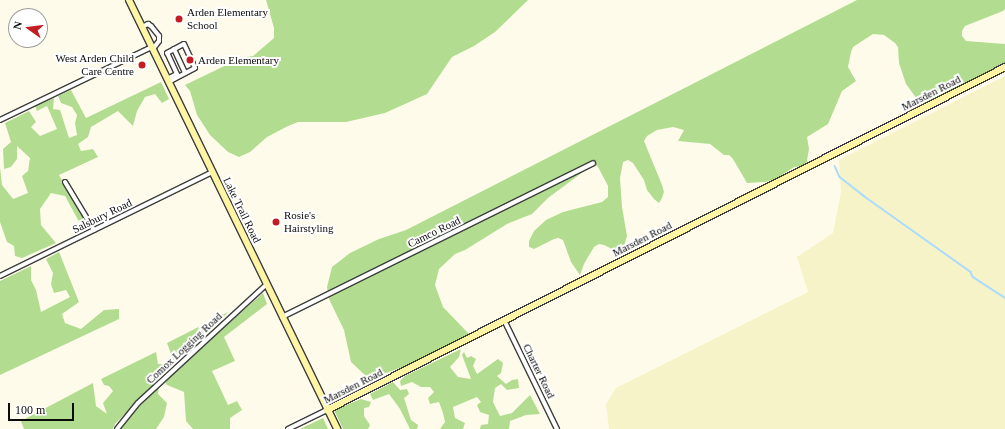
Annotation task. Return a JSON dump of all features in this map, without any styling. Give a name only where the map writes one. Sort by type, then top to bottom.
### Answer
[{"type":"street","name":"Lake Trail Road","points":[[129,0],[337,429]]},
{"type":"street","points":[[0,120],[152,48],[160,41],[159,36],[148,24],[142,27]]},
{"type":"street","points":[[184,44],[195,68],[168,80],[177,74],[167,53],[184,44]]},
{"type":"street","points":[[174,49],[185,73]]},
{"type":"street","name":"Marsden Road","points":[[288,429],[1005,67]]},
{"type":"street","name":"Camco Road","points":[[282,317],[593,162]]},
{"type":"street","name":"Salsbury Road","points":[[0,276],[212,172]]},
{"type":"street","points":[[65,182],[94,230]]},
{"type":"street","name":"Comox Logging Road","points":[[117,429],[138,403],[267,284]]},
{"type":"street","name":"Charter Road","points":[[504,320],[557,429]]},
{"type":"shaded area","points":[[1005,76],[1005,429],[609,429],[606,404],[616,388],[808,292],[797,257],[833,233],[841,192],[839,160]]},
{"type":"green space","points":[[266,0],[528,0],[495,32],[474,46],[452,57],[427,94],[385,113],[346,122],[298,122],[267,137],[250,152],[239,157],[228,152],[210,135],[197,115],[190,91],[185,85],[241,58],[253,56],[274,38],[274,28]]},
{"type":"green space","points":[[857,0],[1005,0],[1005,9],[1003,11],[965,26],[962,31],[962,36],[966,41],[1005,44],[1005,65],[980,75],[937,99],[926,103],[920,103],[906,84],[899,63],[898,47],[884,35],[873,34],[853,47],[851,52],[848,67],[856,81],[842,91],[828,124],[807,137],[809,149],[806,166],[794,167],[776,179],[765,182],[747,183],[733,159],[729,155],[724,155],[710,144],[678,141],[684,130],[673,127],[657,130],[647,136],[644,141],[664,192],[659,203],[647,190],[644,180],[633,163],[628,160],[623,162],[620,178],[622,207],[627,236],[624,246],[620,250],[614,250],[599,244],[594,247],[584,264],[580,275],[571,262],[563,240],[558,238],[554,239],[534,249],[529,247],[529,241],[534,231],[546,220],[563,212],[602,202],[608,197],[608,186],[597,165],[591,166],[548,198],[532,214],[507,224],[465,250],[455,254],[439,269],[435,285],[443,307],[470,335],[472,340],[389,372],[368,378],[351,362],[344,330],[329,299],[327,287],[332,267],[350,253],[379,239],[406,230]]},
{"type":"green space","points":[[161,82],[169,99],[162,103],[155,94],[145,97],[137,111],[133,126],[118,111],[91,127],[88,137],[78,144],[81,151],[93,149],[98,157],[59,175],[90,228],[84,231],[65,196],[51,193],[40,209],[41,225],[56,243],[22,258],[15,256],[14,246],[7,242],[0,222],[0,167],[2,185],[13,199],[28,193],[22,176],[28,171],[30,158],[17,146],[17,159],[11,167],[4,169],[3,149],[11,142],[5,123],[29,111],[36,122],[31,127],[40,136],[57,129],[47,106],[37,111],[35,106],[54,98],[53,109],[60,110],[69,138],[77,135],[75,123],[77,115],[72,107],[61,103],[58,96],[71,90],[86,118]]},
{"type":"green space","points":[[59,252],[79,302],[62,314],[65,323],[81,329],[104,310],[119,309],[119,319],[0,375],[0,281],[31,266],[31,280],[36,290],[41,312],[70,297],[66,290],[54,293],[51,284],[53,273],[46,259]]},
{"type":"green space","points":[[263,293],[267,304],[224,337],[235,361],[212,371],[228,405],[237,401],[242,410],[230,418],[230,429],[193,429],[186,421],[184,392],[167,385],[164,380]]},
{"type":"green space","points":[[228,312],[210,332],[174,362],[167,343]]},
{"type":"green space","points":[[461,349],[459,357],[450,367],[458,377],[471,379],[462,355],[464,352],[467,358],[471,356],[476,359],[473,366],[477,374],[498,359],[503,363],[501,373],[497,376],[506,384],[512,380],[518,379],[519,388],[507,390],[501,384],[495,388],[493,402],[500,416],[512,413],[530,395],[540,414],[526,415],[510,421],[509,429],[480,429],[481,425],[488,424],[489,415],[480,412],[477,405],[481,402],[477,397],[453,407],[455,418],[465,423],[463,429],[440,429],[445,422],[443,413],[439,402],[430,404],[428,398],[434,392],[430,387],[421,387],[412,382],[401,386],[400,381],[405,376]]},
{"type":"green space","points":[[156,352],[158,364],[166,364],[167,371],[115,424],[113,429],[24,429],[21,421],[93,383],[96,406],[107,414],[103,403],[113,391],[109,386],[104,385],[101,379]]},
{"type":"green space","points":[[393,382],[400,390],[407,389],[409,394],[404,398],[411,420],[418,425],[417,429],[410,429],[400,409],[389,394],[373,400],[370,394]]},
{"type":"green space","points":[[159,386],[158,394],[167,403],[164,417],[156,429],[118,429]]},
{"type":"green space","points":[[361,399],[371,402],[369,407],[364,408],[364,416],[370,425],[368,429],[343,429],[334,410]]},
{"type":"green space","points":[[323,418],[328,429],[300,429]]},
{"type":"waterway","points":[[835,166],[840,177],[864,196],[971,272],[973,277],[1005,298]]},
{"type":"place","name":"Arden Elementary School","points":[[179,19]]},
{"type":"place","name":"Arden Elementary","points":[[190,60]]},
{"type":"place","name":"West Arden Child Care Centre","points":[[142,65]]},
{"type":"place","name":"Rosie's Hairstyling","points":[[276,222]]}]
